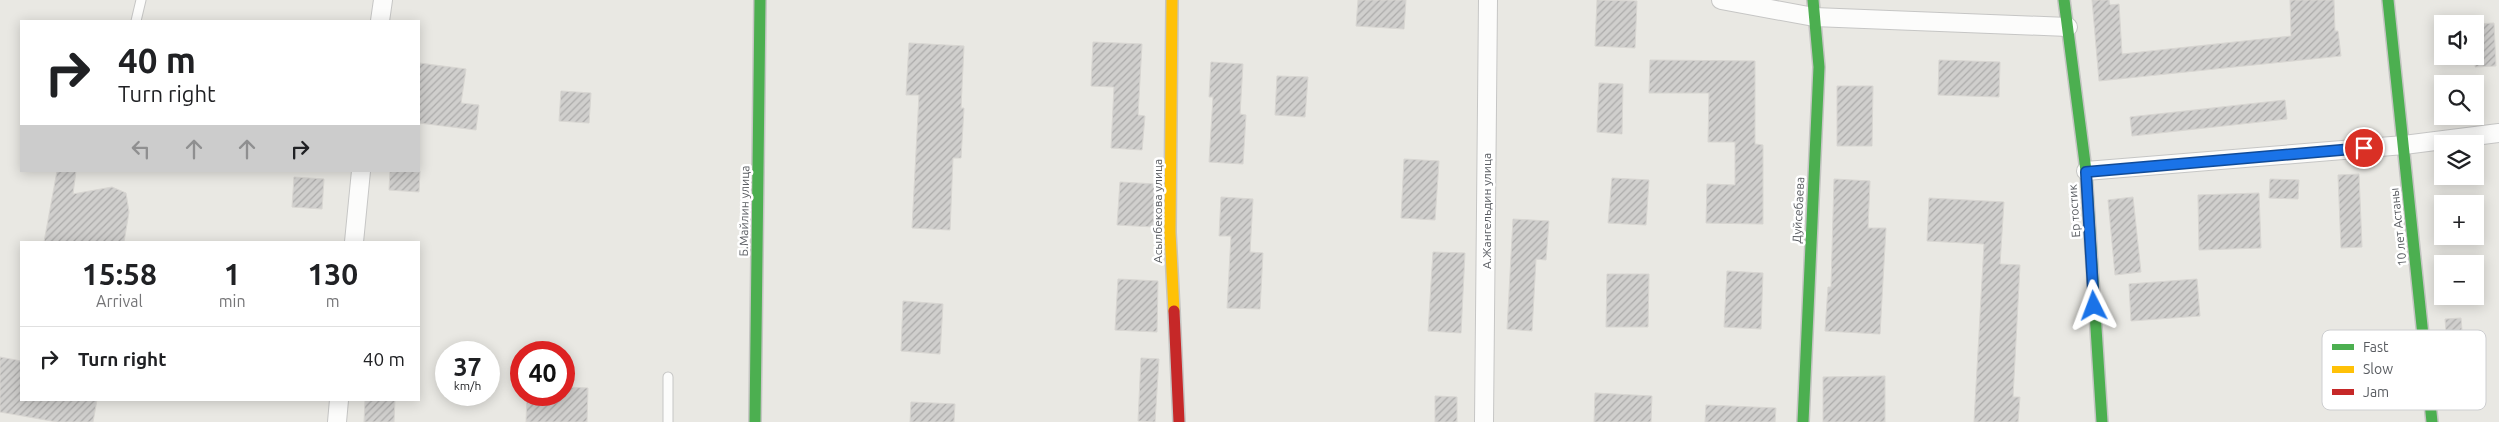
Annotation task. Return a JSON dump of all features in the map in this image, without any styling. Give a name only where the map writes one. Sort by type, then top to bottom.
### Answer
[{"type":"street","points":[[380,20],[384,0]]},
{"type":"street","name":"Б.Майлин улица","points":[[755,422],[760,0]]},
{"type":"street","name":"Асылбекова улица","points":[[1172,0],[1170,232],[1179,422]]},
{"type":"street","name":"А.Жангельдин улица","points":[[1484,422],[1488,0]]},
{"type":"street","points":[[1721,0],[2068,27]]},
{"type":"street","name":"Ер тостик","points":[[2064,0],[2086,172],[2102,422]]},
{"type":"street","name":"10 лет Астаны","points":[[2388,0],[2423,330]]},
{"type":"street","name":"Дуйсебаева","points":[[1803,422],[1819,67],[1814,8]]},
{"type":"street","points":[[2086,172],[2404,145],[2499,134]]},
{"type":"street","points":[[354,241],[361,172]]},
{"type":"street","points":[[337,422],[339,401]]},
{"type":"lane","points":[[136,20],[141,0]]},
{"type":"lane","points":[[668,377],[668,422]]},
{"type":"building","points":[[1358,0],[1406,0],[1404,29],[1356,26]]},
{"type":"building","points":[[1597,0],[1637,1],[1635,48],[1595,46]]},
{"type":"building","points":[[2092,0],[2109,0],[2110,5],[2119,4],[2122,54],[2291,36],[2290,0],[2334,0],[2335,31],[2338,31],[2341,56],[2099,81]]},
{"type":"building","points":[[2494,23],[2496,66],[2475,67],[2475,65],[2484,65],[2484,24]]},
{"type":"building","points":[[1093,42],[1142,44],[1138,115],[1145,116],[1142,150],[1111,148],[1114,87],[1091,86]]},
{"type":"building","points":[[909,43],[964,46],[961,108],[964,108],[961,158],[953,158],[950,230],[912,228],[919,95],[906,95]]},
{"type":"building","points":[[1650,60],[1755,61],[1755,144],[1763,145],[1763,224],[1706,223],[1707,184],[1735,185],[1735,142],[1708,142],[1709,93],[1649,93]]},
{"type":"building","points":[[1939,60],[2000,62],[1999,97],[1938,95]]},
{"type":"building","points":[[1211,62],[1243,64],[1240,114],[1246,115],[1243,164],[1209,162],[1213,97],[1209,97]]},
{"type":"building","points":[[420,63],[466,69],[461,103],[479,105],[476,130],[420,123]]},
{"type":"building","points":[[1277,76],[1308,77],[1305,117],[1275,115]]},
{"type":"building","points":[[1599,83],[1623,84],[1622,134],[1597,132]]},
{"type":"building","points":[[1837,86],[1873,86],[1872,146],[1837,146]]},
{"type":"building","points":[[561,91],[591,93],[589,123],[559,121]]},
{"type":"building","points":[[2285,100],[2287,119],[2132,136],[2130,117]]},
{"type":"building","points":[[1404,159],[1439,161],[1435,220],[1401,218]]},
{"type":"building","points":[[57,172],[76,172],[73,194],[112,187],[126,193],[129,212],[124,241],[44,241]]},
{"type":"building","points":[[390,172],[420,172],[419,192],[389,190]]},
{"type":"building","points":[[2359,174],[2362,247],[2341,248],[2338,175]]},
{"type":"building","points":[[294,177],[324,179],[322,209],[292,207]]},
{"type":"building","points":[[1612,178],[1649,180],[1646,225],[1608,223]]},
{"type":"building","points":[[1834,179],[1870,181],[1868,228],[1886,228],[1880,334],[1825,331],[1828,287],[1831,287]]},
{"type":"building","points":[[2270,179],[2299,180],[2298,199],[2269,198]]},
{"type":"building","points":[[1120,182],[1156,184],[1154,227],[1117,225]]},
{"type":"building","points":[[2259,193],[2261,248],[2199,250],[2198,195]]},
{"type":"building","points":[[1221,197],[1253,199],[1250,252],[1263,253],[1260,309],[1227,308],[1231,236],[1219,236]]},
{"type":"building","points":[[2133,197],[2141,272],[2115,275],[2108,200]]},
{"type":"building","points":[[1929,198],[2004,202],[2000,264],[2020,265],[2013,397],[2020,397],[2018,422],[1974,422],[1984,244],[1927,241]]},
{"type":"building","points":[[1513,219],[1549,221],[1546,260],[1536,259],[1532,331],[1507,329]]},
{"type":"building","points":[[1433,252],[1465,253],[1461,333],[1428,331]]},
{"type":"building","points":[[1727,271],[1763,273],[1761,329],[1724,327]]},
{"type":"building","points":[[1607,274],[1649,274],[1648,327],[1606,327]]},
{"type":"building","points":[[1118,279],[1158,281],[1157,332],[1115,330]]},
{"type":"building","points":[[2197,279],[2200,316],[2131,321],[2129,284]]},
{"type":"building","points":[[903,301],[943,304],[940,354],[901,351]]},
{"type":"building","points":[[2461,318],[2462,330],[2446,330],[2445,319]]},
{"type":"building","points":[[0,357],[20,361],[20,401],[97,401],[93,422],[57,422],[0,412]]},
{"type":"building","points":[[1141,358],[1159,359],[1155,422],[1138,421]]},
{"type":"building","points":[[1885,376],[1885,422],[1823,422],[1823,377]]},
{"type":"building","points":[[575,387],[588,388],[587,422],[526,422],[527,406],[575,406]]},
{"type":"building","points":[[1595,393],[1652,396],[1651,422],[1594,422]]},
{"type":"building","points":[[1435,396],[1457,397],[1457,422],[1435,422]]},
{"type":"building","points":[[365,401],[395,401],[394,422],[364,422]]},
{"type":"building","points":[[911,402],[955,404],[954,422],[910,422]]},
{"type":"building","points":[[1706,405],[1776,408],[1775,422],[1705,422]]},
{"type":"traffic: fast","points":[[755,422],[760,0]]},
{"type":"traffic: fast","points":[[1803,422],[1819,67],[1813,0]]},
{"type":"traffic: fast","points":[[2064,0],[2086,171],[2102,422]]},
{"type":"traffic: fast","points":[[2388,0],[2422,330]]},
{"type":"traffic: fast","points":[[2431,410],[2432,422]]},
{"type":"traffic: slow","points":[[1172,0],[1170,232],[1174,311]]},
{"type":"traffic: jam","points":[[1174,311],[1179,422]]},
{"type":"route","points":[[2094,306],[2086,172],[2364,148]]}]
